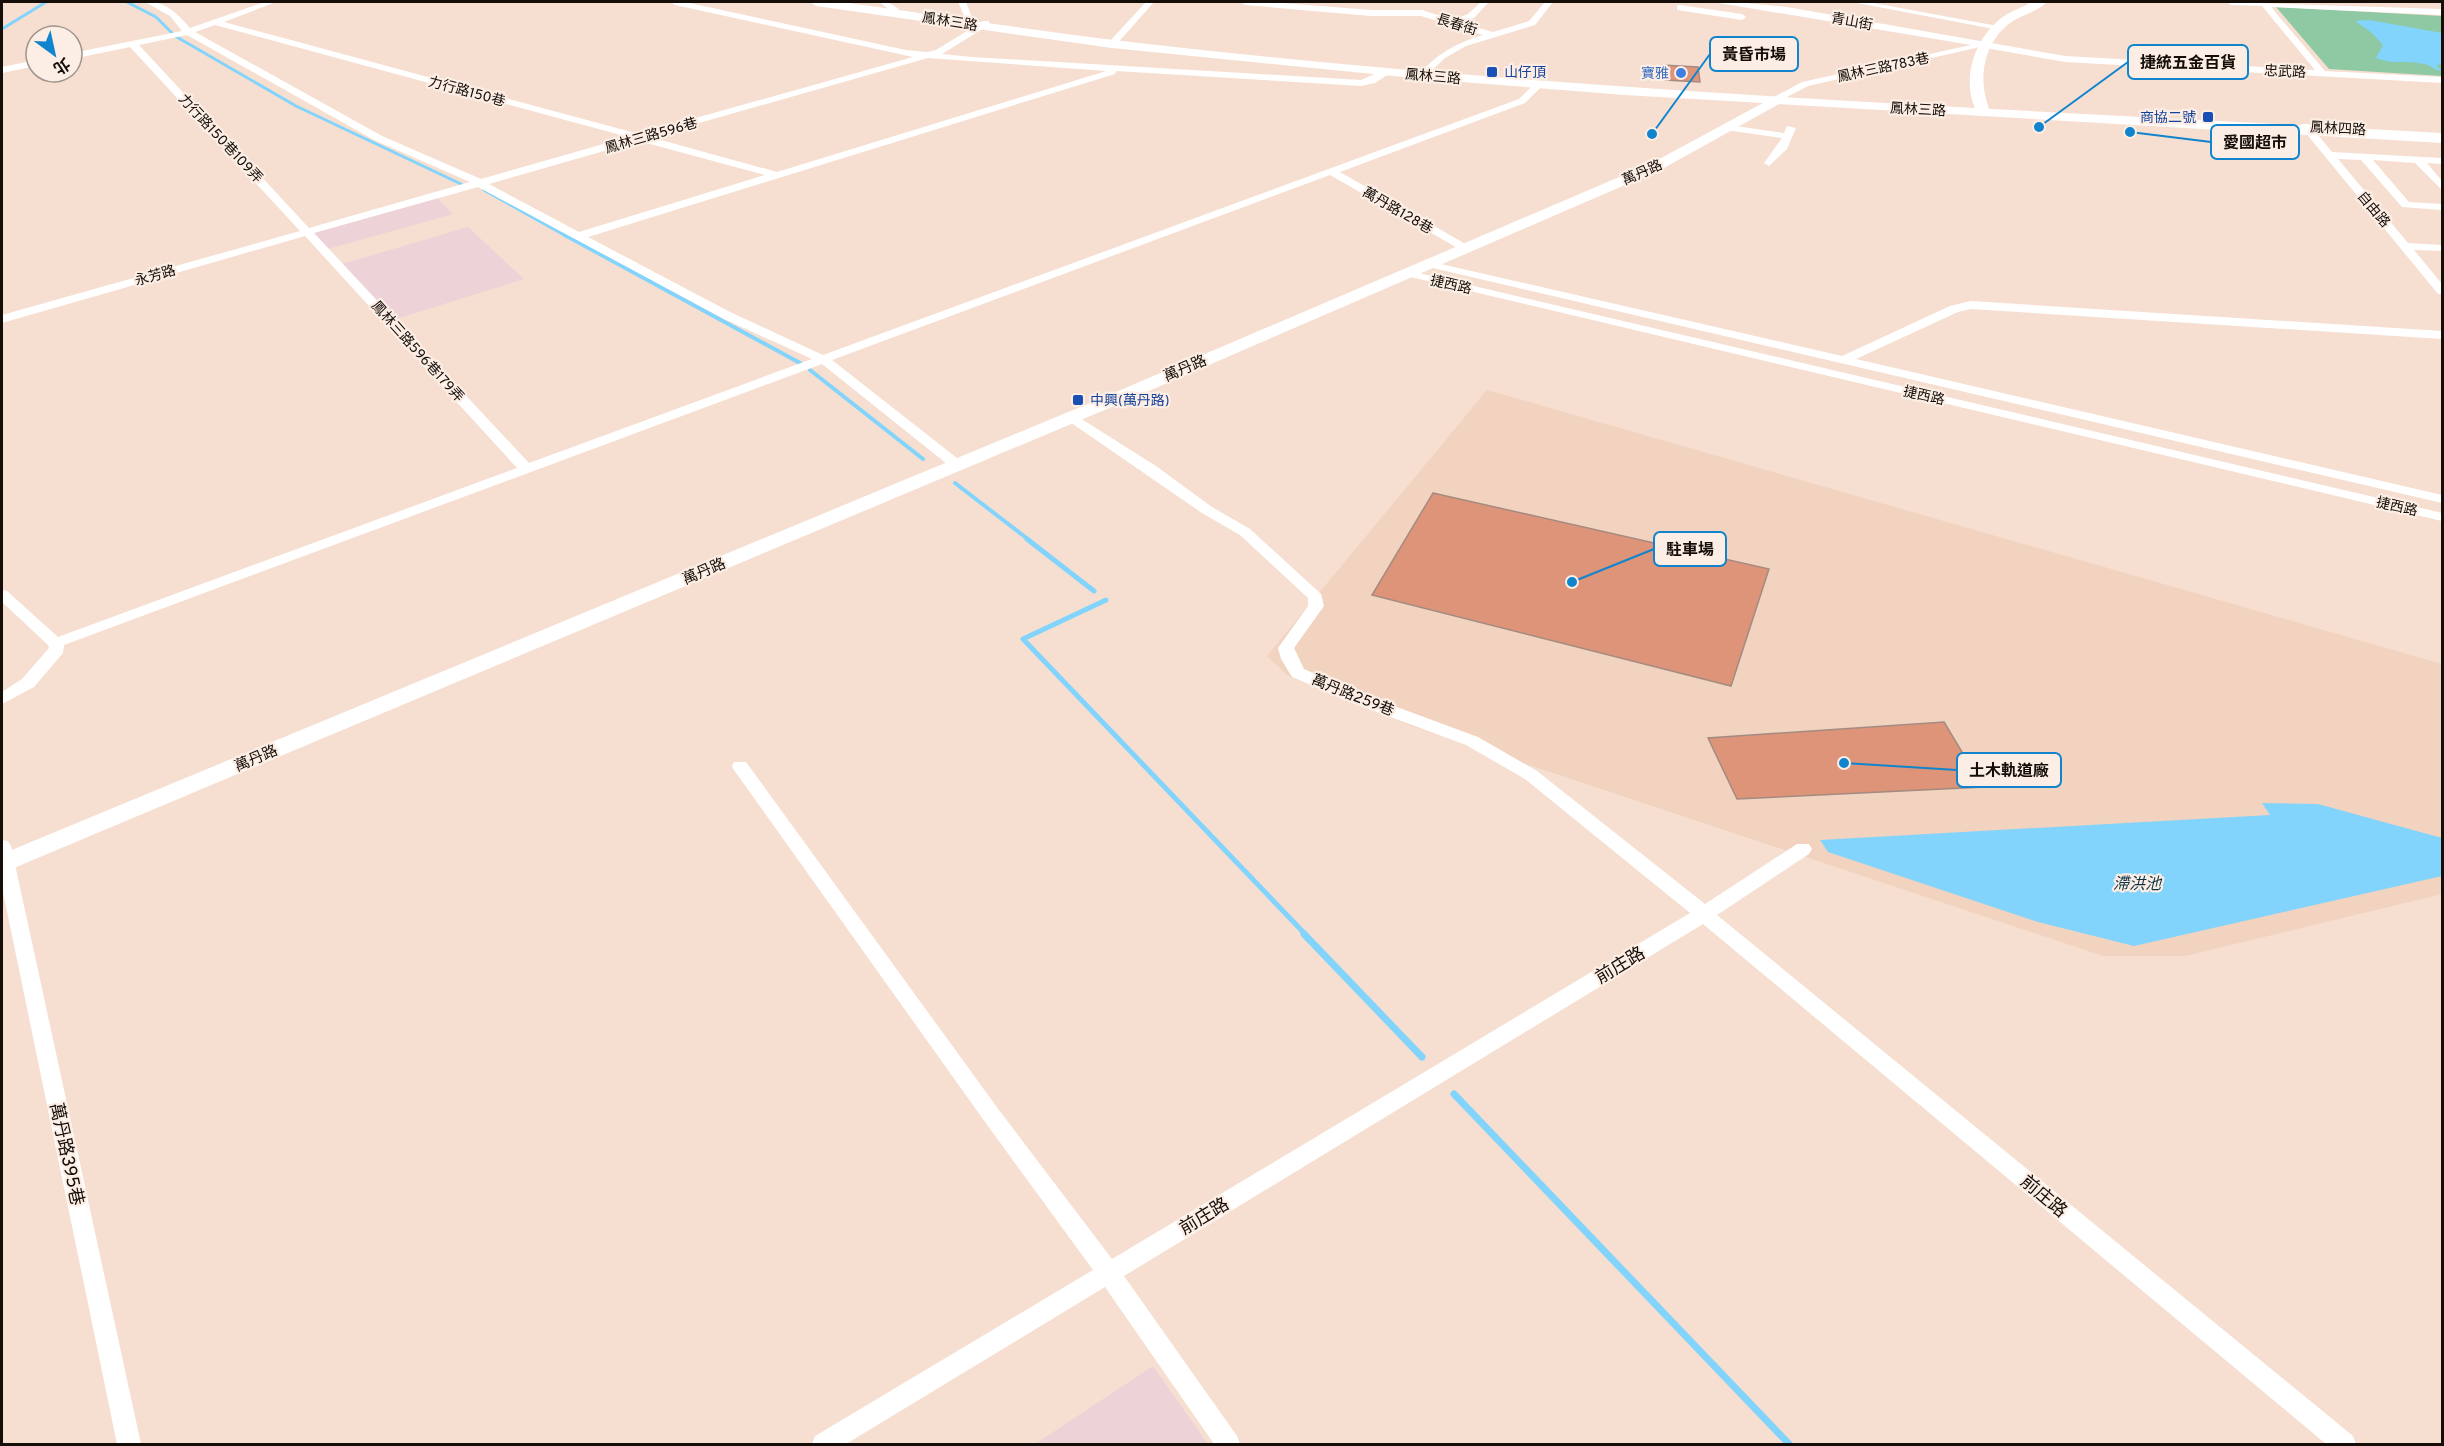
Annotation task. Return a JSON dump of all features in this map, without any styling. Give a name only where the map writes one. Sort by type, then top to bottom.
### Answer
[{"type":"main road","points":[[816,2],[889,8]]},
{"type":"main road","points":[[843,2],[889,8]]},
{"type":"main road","name":"鳳林三路","points":[[889,8],[1113,42],[1387,72],[1982,111]]},
{"type":"main road","name":"鳳林三路","points":[[1113,42],[1538,85],[1780,98]]},
{"type":"main road","name":"鳳林四路","points":[[1982,111],[2442,136]]},
{"type":"street","points":[[149,2],[173,14],[188,32],[378,138],[483,184],[728,316],[824,360],[957,465]]},
{"type":"street","points":[[84,53],[188,32],[272,2]]},
{"type":"street","points":[[675,2],[928,56],[1361,83],[1372,81],[1387,72]]},
{"type":"street","points":[[962,2],[976,23]]},
{"type":"street","points":[[1113,42],[1150,2]]},
{"type":"street","name":"長春街","points":[[1245,2],[1371,13],[1422,13],[1490,34]]},
{"type":"street","points":[[1453,23],[1471,16],[1485,2]]},
{"type":"street","points":[[1425,73],[1442,56],[1470,41],[1532,23],[1550,2]]},
{"type":"street","name":"青山街","points":[[1717,2],[1787,10],[1986,45]]},
{"type":"street","points":[[1856,2],[1900,5],[1999,27]]},
{"type":"street","points":[[1982,111],[1977,97],[1975,74],[1986,45],[1999,27],[2035,2]]},
{"type":"street","points":[[2231,2],[2442,12]]},
{"type":"street","points":[[2264,2],[2322,73]]},
{"type":"street","points":[[1680,8],[1742,17]]},
{"type":"street","name":"力行路150巷","points":[[216,22],[777,175]]},
{"type":"street","name":"鳳林三路596巷","points":[[309,232],[928,56],[939,52],[976,23]]},
{"type":"street","name":"力行路150巷109弄","points":[[132,43],[309,232]]},
{"type":"street","name":"忠武路","points":[[1986,45],[2065,59],[2442,80]]},
{"type":"street","name":"鳳林三路783巷","points":[[1780,98],[1805,84],[1986,45]]},
{"type":"street","points":[[2,70],[24,65]]},
{"type":"street","points":[[578,236],[1125,69]]},
{"type":"street","points":[[57,643],[1522,101],[1538,85]]},
{"type":"street","name":"萬丹路","points":[[3,858],[1072,417],[1658,166],[1780,98]]},
{"type":"street","points":[[1729,128],[1790,132],[1783,147],[1769,163]]},
{"type":"street","name":"自由路","points":[[2306,129],[2442,291]]},
{"type":"street","points":[[2328,155],[2442,161]]},
{"type":"street","name":"自由路","points":[[2364,157],[2406,205],[2442,207]]},
{"type":"street","points":[[2418,160],[2442,187]]},
{"type":"street","name":"萬丹路128巷","points":[[1332,172],[1465,248]]},
{"type":"street","name":"永芳路","points":[[2,318],[309,232]]},
{"type":"street","name":"鳳林三路596巷179弄","points":[[309,232],[527,470]]},
{"type":"street","points":[[2406,246],[2442,248]]},
{"type":"street","name":"捷西路","points":[[1428,264],[2442,499]]},
{"type":"street","name":"捷西路","points":[[1406,273],[2442,517]]},
{"type":"street","points":[[1844,360],[1954,309],[1971,305],[2442,335]]},
{"type":"street","name":"萬丹路259巷","points":[[1072,417],[1151,469],[1207,510],[1245,532],[1316,597],[1316,606],[1286,648],[1289,659],[1298,673],[1353,697],[1472,741],[1531,775],[1704,914]]},
{"type":"street","points":[[2,594],[57,643],[57,649],[28,683],[2,699]]},
{"type":"street","points":[[741,766],[992,1116],[1109,1273],[1228,1444]]},
{"type":"street","points":[[1704,914],[1803,849]]},
{"type":"street","name":"萬丹路395巷","points":[[3,858],[129,1444]]},
{"type":"street","name":"前庄路","points":[[824,1444],[1704,914],[2344,1444]]},
{"type":"shaded area","points":[[437,198],[453,214],[328,249],[313,233]]},
{"type":"shaded area","points":[[468,227],[524,279],[393,320],[342,264]]},
{"type":"shaded area","points":[[1487,390],[2442,664],[2442,894],[2185,956],[2103,956],[1409,725],[1288,676],[1267,656]]},
{"type":"shaded area","points":[[1153,1366],[1208,1444],[1035,1444]]},
{"type":"green space","points":[[2276,7],[2442,16],[2442,76],[2329,69]]},
{"type":"water","points":[[2369,20],[2442,33],[2442,64],[2436,65],[2442,71],[2424,64],[2376,58],[2383,45],[2372,33],[2355,21]]},
{"type":"water","name":"滯洪池","points":[[2262,803],[2318,804],[2442,838],[2442,876],[2134,946],[2038,922],[1828,852],[1820,840],[2270,815]]},
{"type":"building","name":"寶雅","points":[[1662,65],[1698,67],[1700,82],[1664,80]]},
{"type":"building","points":[[1433,493],[1769,569],[1731,686],[1372,595]]},
{"type":"building","points":[[1944,722],[1983,787],[1737,799],[1708,738]]},
{"type":"waterway","points":[[2,29],[46,2]]},
{"type":"waterway","points":[[127,2],[156,17],[175,36],[296,106],[461,184]]},
{"type":"waterway","points":[[484,190],[566,236]]},
{"type":"waterway","points":[[563,234],[800,363]]},
{"type":"waterway","points":[[810,370],[923,459]]},
{"type":"waterway","points":[[955,483],[1029,540]]},
{"type":"waterway","points":[[1027,539],[1094,591]]},
{"type":"waterway","points":[[1106,600],[1023,639],[1306,935]]},
{"type":"waterway","points":[[1304,934],[1422,1057]]},
{"type":"waterway","points":[[1454,1094],[1789,1444]]},
{"type":"place","name":"山仔頂","points":[[1492,72]]},
{"type":"place","name":"寶雅","points":[[1681,73]]},
{"type":"place","name":"商協二號","points":[[2208,117]]},
{"type":"place","name":"捷統五金百貨","points":[[2039,127]]},
{"type":"place","name":"愛國超市","points":[[2130,132]]},
{"type":"place","name":"黃昏市場","points":[[1652,134]]},
{"type":"place","name":"中興(萬丹路)","points":[[1078,400]]},
{"type":"place","name":"駐車場","points":[[1572,582]]},
{"type":"place","name":"土木軌道廠","points":[[1844,763]]}]
